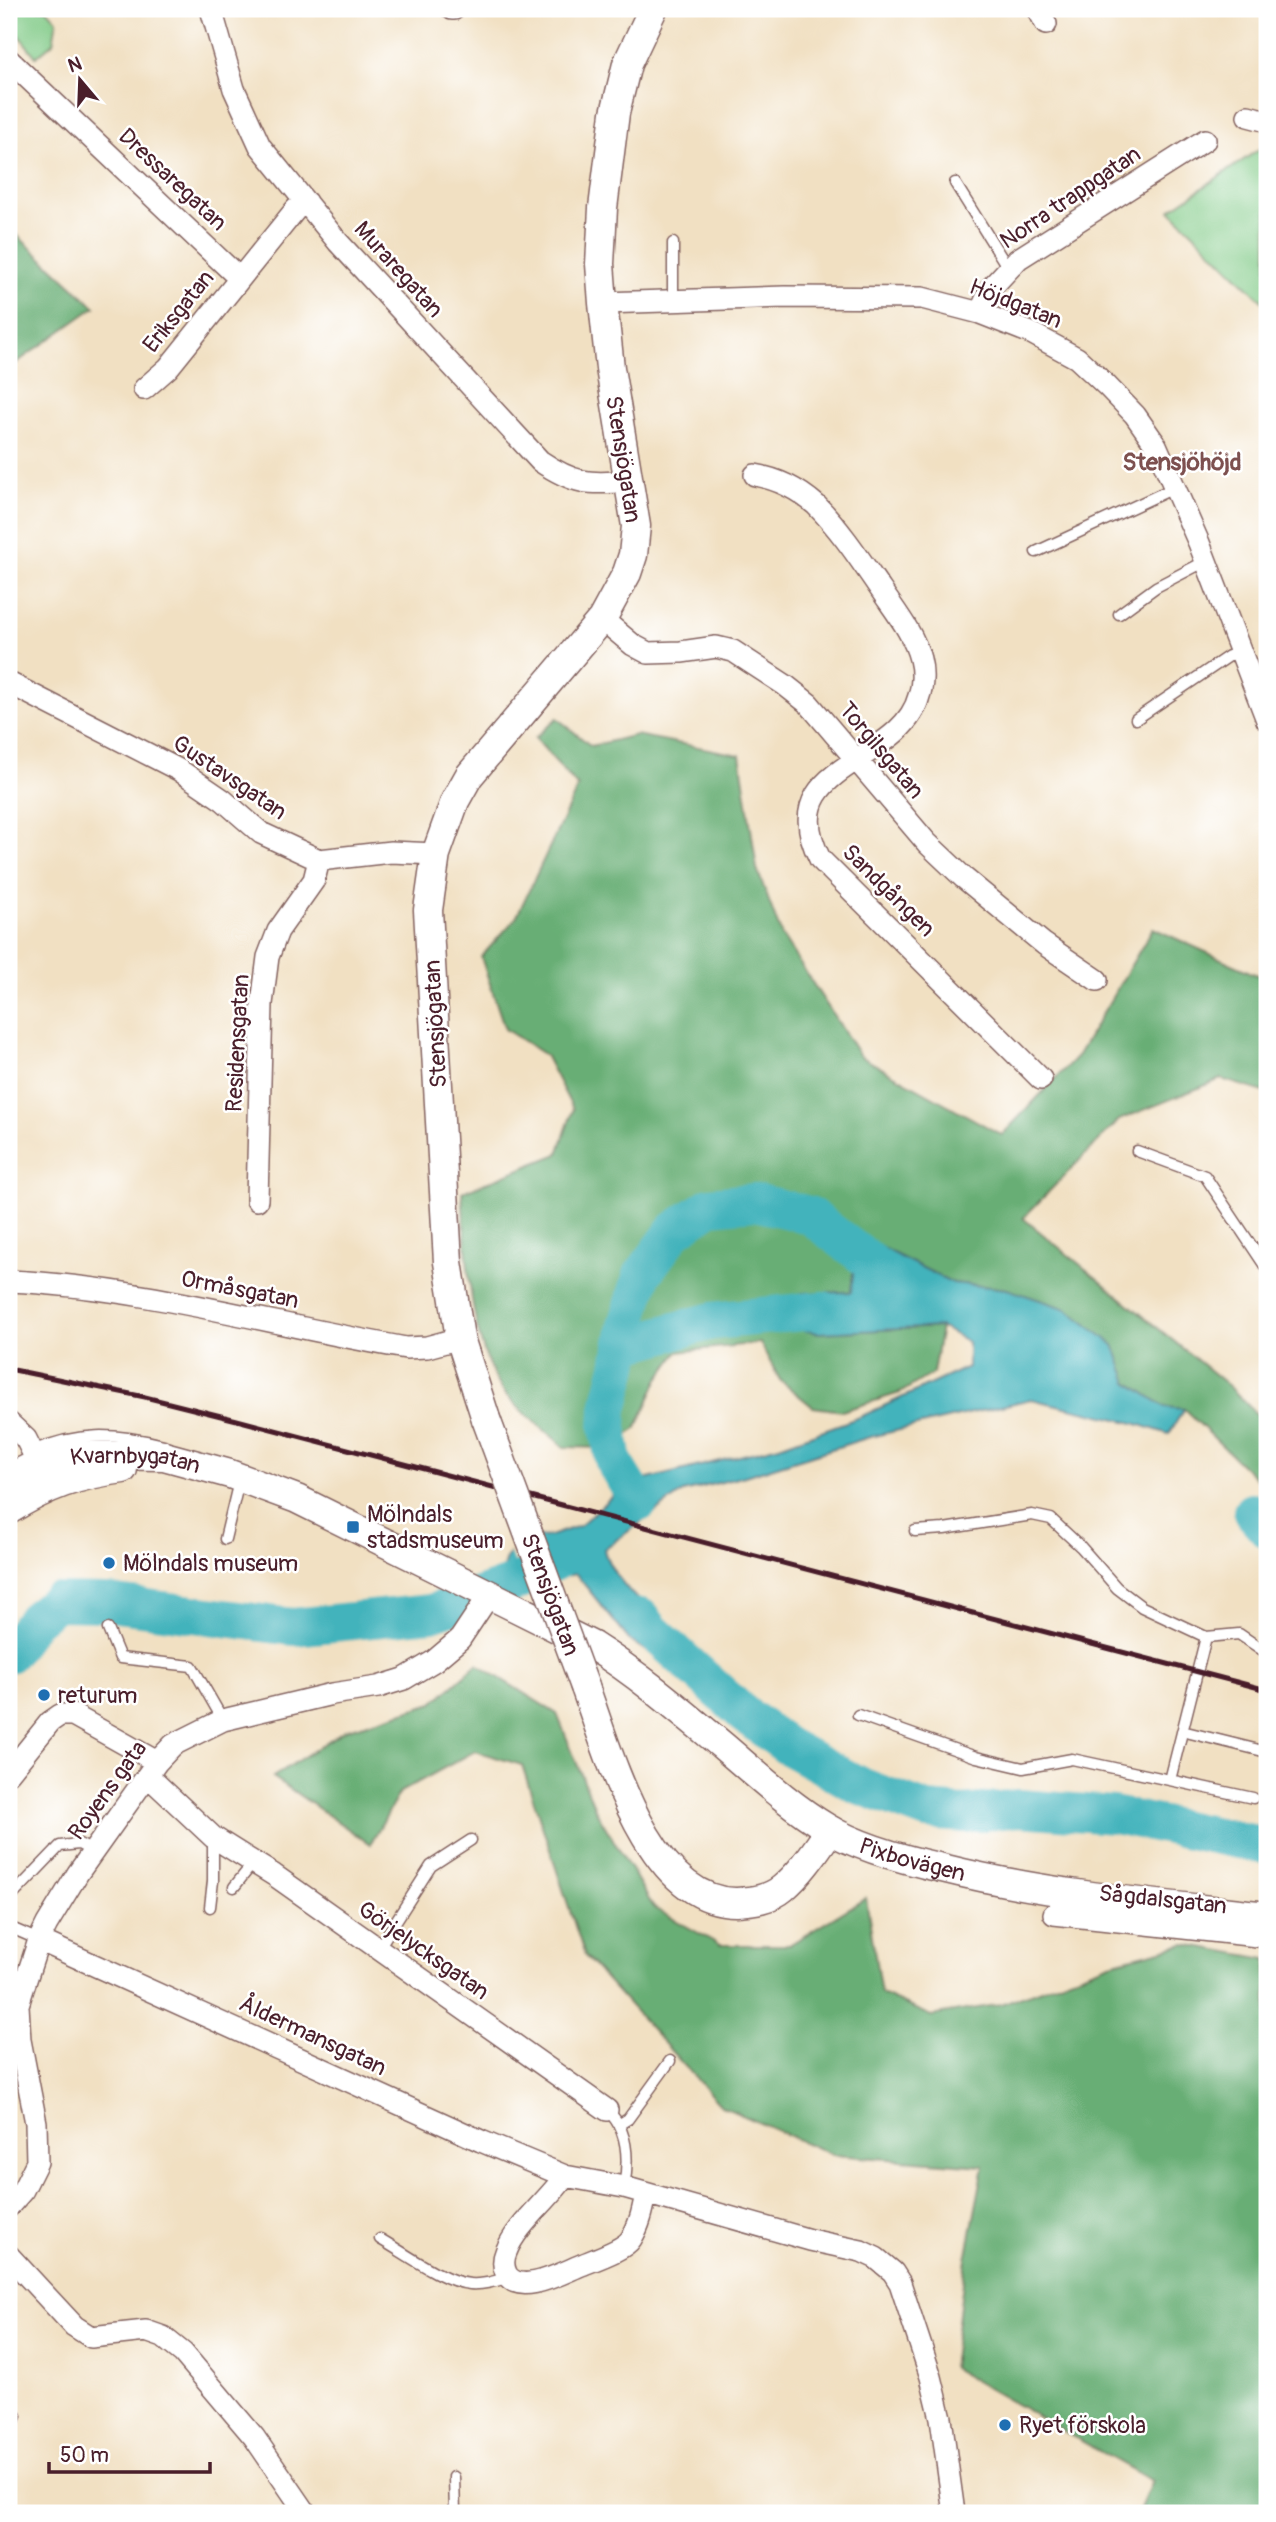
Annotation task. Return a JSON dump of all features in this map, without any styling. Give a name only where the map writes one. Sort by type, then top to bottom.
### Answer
[{"type":"street","name":"Muraregatan","points":[[211,9],[234,89],[260,146],[338,242],[540,461],[561,475],[581,482],[602,484],[629,481]]},
{"type":"street","name":"Stensjögatan","points":[[653,9],[627,64],[615,113],[603,208],[600,264],[610,368],[636,526],[633,555],[616,597],[602,619],[468,776],[455,801],[436,854],[428,911],[448,1262],[460,1338],[486,1419],[617,1775],[636,1819],[660,1860],[695,1892],[727,1902],[755,1901],[781,1890],[804,1867],[830,1830]]},
{"type":"street","name":"Dressaregatan","points":[[9,60],[239,278]]},
{"type":"street","name":"Norra trappgatan","points":[[980,313],[990,288],[1032,249],[1205,140]]},
{"type":"street","name":"Eriksgatan","points":[[144,389],[168,368],[296,209],[306,202]]},
{"type":"street","name":"Höjdgatan","points":[[603,303],[785,297],[922,298],[980,313],[1031,332],[1077,358],[1135,415],[1156,444],[1206,561],[1267,720]]},
{"type":"street","name":"Sandgången","points":[[755,475],[776,479],[800,493],[815,504],[835,526],[902,621],[921,660],[919,697],[912,713],[899,728],[818,791],[810,804],[808,828],[820,859],[1041,1079]]},
{"type":"street","name":"Torgilsgatan","points":[[602,619],[633,645],[648,653],[716,647],[733,651],[809,704],[927,844],[1044,944],[1097,980]]},
{"type":"street","name":"Gustavsgatan","points":[[9,683],[178,770],[223,800],[261,833],[319,860]]},
{"type":"street","points":[[319,860],[391,852],[436,854]]},
{"type":"street","name":"Residensgatan","points":[[257,1200],[262,1004],[268,957],[278,932],[314,880],[319,860]]},
{"type":"street","name":"Ormåsgatan","points":[[9,1281],[62,1284],[140,1296],[406,1348],[428,1347],[460,1338]]},
{"type":"street","points":[[9,1423],[26,1439],[30,1467]]},
{"type":"street","name":"Kvarnbygatan","points":[[9,1510],[30,1467],[83,1455],[164,1456],[235,1476],[297,1499],[593,1646],[618,1661]]},
{"type":"street","name":"Royens gata","points":[[9,2206],[23,2190],[37,2162],[36,2123],[20,2040],[18,2005],[39,1940],[78,1873],[153,1769],[173,1745],[223,1720],[404,1679],[434,1661],[460,1639],[497,1598]]},
{"type":"street","name":"Pixbovägen","points":[[618,1661],[795,1807],[830,1830],[916,1862],[1023,1886],[1119,1901],[1267,1916]]},
{"type":"street","name":"Görjelycksgatan","points":[[9,1773],[50,1722],[60,1716],[73,1715],[153,1769],[213,1837],[274,1874],[613,2117]]},
{"type":"street","name":"Sågdalsgatan","points":[[1054,1914],[1267,1937]]},
{"type":"street","name":"Åldermansgatan","points":[[39,1940],[481,2141],[565,2176],[646,2193],[810,2240],[861,2251],[876,2258],[893,2272],[900,2283],[932,2377],[941,2418],[954,2513]]},
{"type":"street","points":[[565,2176],[507,2249],[503,2261],[509,2277],[524,2284],[540,2282],[630,2242],[641,2219],[646,2193]]},
{"type":"street","points":[[9,2256],[74,2326],[91,2337],[146,2331],[163,2337],[183,2353],[254,2437],[306,2513]]},
{"type":"lane","points":[[955,183],[1009,268]]},
{"type":"lane","points":[[673,243],[673,301]]},
{"type":"lane","points":[[1036,552],[1176,487]]},
{"type":"lane","points":[[1119,614],[1156,587],[1206,561]]},
{"type":"lane","points":[[1136,719],[1229,656],[1241,652]]},
{"type":"lane","points":[[1137,1151],[1205,1175],[1267,1269]]},
{"type":"lane","points":[[225,1539],[235,1476]]},
{"type":"lane","points":[[915,1531],[1032,1515],[1051,1519],[1125,1594],[1142,1607],[1206,1637],[1239,1634],[1267,1653]]},
{"type":"lane","points":[[108,1629],[120,1658],[192,1666],[223,1720]]},
{"type":"lane","points":[[1171,1780],[1206,1637]]},
{"type":"lane","points":[[858,1715],[976,1757],[1023,1768],[1072,1759],[1252,1798]]},
{"type":"lane","points":[[1182,1731],[1267,1752]]},
{"type":"lane","points":[[209,1907],[213,1881],[213,1837]]},
{"type":"lane","points":[[378,1949],[431,1866],[471,1840]]},
{"type":"lane","points":[[9,1899],[60,1846],[79,1844],[94,1852]]},
{"type":"lane","points":[[234,1887],[254,1863]]},
{"type":"lane","points":[[9,1927],[39,1940]]},
{"type":"lane","points":[[613,2117],[628,2119],[670,2061]]},
{"type":"lane","points":[[613,2117],[625,2142],[627,2173],[624,2188]]},
{"type":"lane","points":[[380,2239],[451,2280],[469,2284],[489,2283],[509,2277]]},
{"type":"lane","points":[[9,2405],[16,2416],[9,2434]]},
{"type":"lane","points":[[454,2477],[455,2513]]},
{"type":"green space","points":[[9,9],[47,9],[57,20],[53,43],[36,57],[9,23]]},
{"type":"green space","points":[[1267,144],[1267,306],[1170,210]]},
{"type":"green space","points":[[9,228],[95,307],[9,368]]},
{"type":"green space","points":[[557,718],[591,746],[636,735],[740,755],[757,869],[782,936],[860,1056],[1002,1135],[1078,1055],[1153,928],[1267,978],[1267,1093],[1221,1079],[1119,1120],[1023,1218],[1230,1387],[1267,1425],[1267,1489],[1184,1409],[1165,1407],[1128,1382],[1114,1345],[1007,1289],[953,1283],[878,1246],[856,1247],[851,1292],[803,1293],[818,1333],[941,1327],[933,1373],[900,1393],[842,1411],[813,1407],[780,1380],[760,1343],[678,1352],[658,1380],[636,1429],[606,1448],[564,1447],[510,1399],[492,1372],[476,1323],[468,1268],[462,1192],[558,1154],[573,1109],[545,1055],[505,1029],[481,957],[516,918],[578,787],[535,738]]},
{"type":"green space","points":[[477,1664],[557,1714],[596,1811],[654,1908],[720,1945],[789,1945],[866,1898],[881,1994],[931,2016],[1001,2004],[1110,1963],[1185,1944],[1267,1959],[1267,2513],[1138,2513],[1152,2481],[952,2368],[966,2259],[984,2166],[833,2155],[721,2106],[585,1956],[522,1765],[475,1751],[400,1792],[370,1844],[273,1777],[345,1730],[433,1703]]},
{"type":"water","points":[[878,1246],[953,1283],[1007,1289],[1067,1309],[1114,1345],[1128,1382],[1165,1407],[1184,1409],[1169,1434],[1031,1399],[870,1437],[745,1476],[683,1492],[604,1549],[624,1585],[678,1638],[675,1667],[630,1641],[576,1574],[516,1585],[504,1580],[504,1562],[521,1539],[550,1536],[579,1526],[619,1490],[648,1479],[779,1446],[860,1417],[968,1367],[968,1342],[941,1327],[818,1333],[770,1324],[772,1305],[803,1293],[851,1292],[856,1247]]},
{"type":"pier","points":[[519,1536],[559,1581],[523,1587],[508,1548]]},
{"type":"waterway","points":[[639,1503],[614,1462],[608,1427],[609,1409],[627,1325],[642,1275],[675,1230],[710,1206],[755,1202],[809,1215],[897,1282]]},
{"type":"waterway","points":[[624,1345],[712,1321],[823,1310]]},
{"type":"waterway","points":[[1252,1512],[1267,1529]]},
{"type":"waterway","points":[[9,1654],[35,1619],[57,1602],[109,1603],[293,1627],[431,1613],[515,1583],[558,1560]]},
{"type":"waterway","points":[[641,1617],[652,1631],[745,1715],[787,1746],[858,1785],[927,1811],[964,1814],[1019,1808],[1114,1815],[1267,1846]]},
{"type":"railway","points":[[9,1369],[145,1397],[237,1420],[1267,1690]]},
{"type":"place","name":"Mölndals stadsmuseum","points":[[353,1527]]},
{"type":"place","name":"Mölndals museum","points":[[109,1563]]},
{"type":"place","name":"returum","points":[[44,1695]]},
{"type":"place","name":"Ryet förskola","points":[[1005,2425]]},
{"type":"district","name":"Stensjöhöjd","points":[[1182,462]]}]
